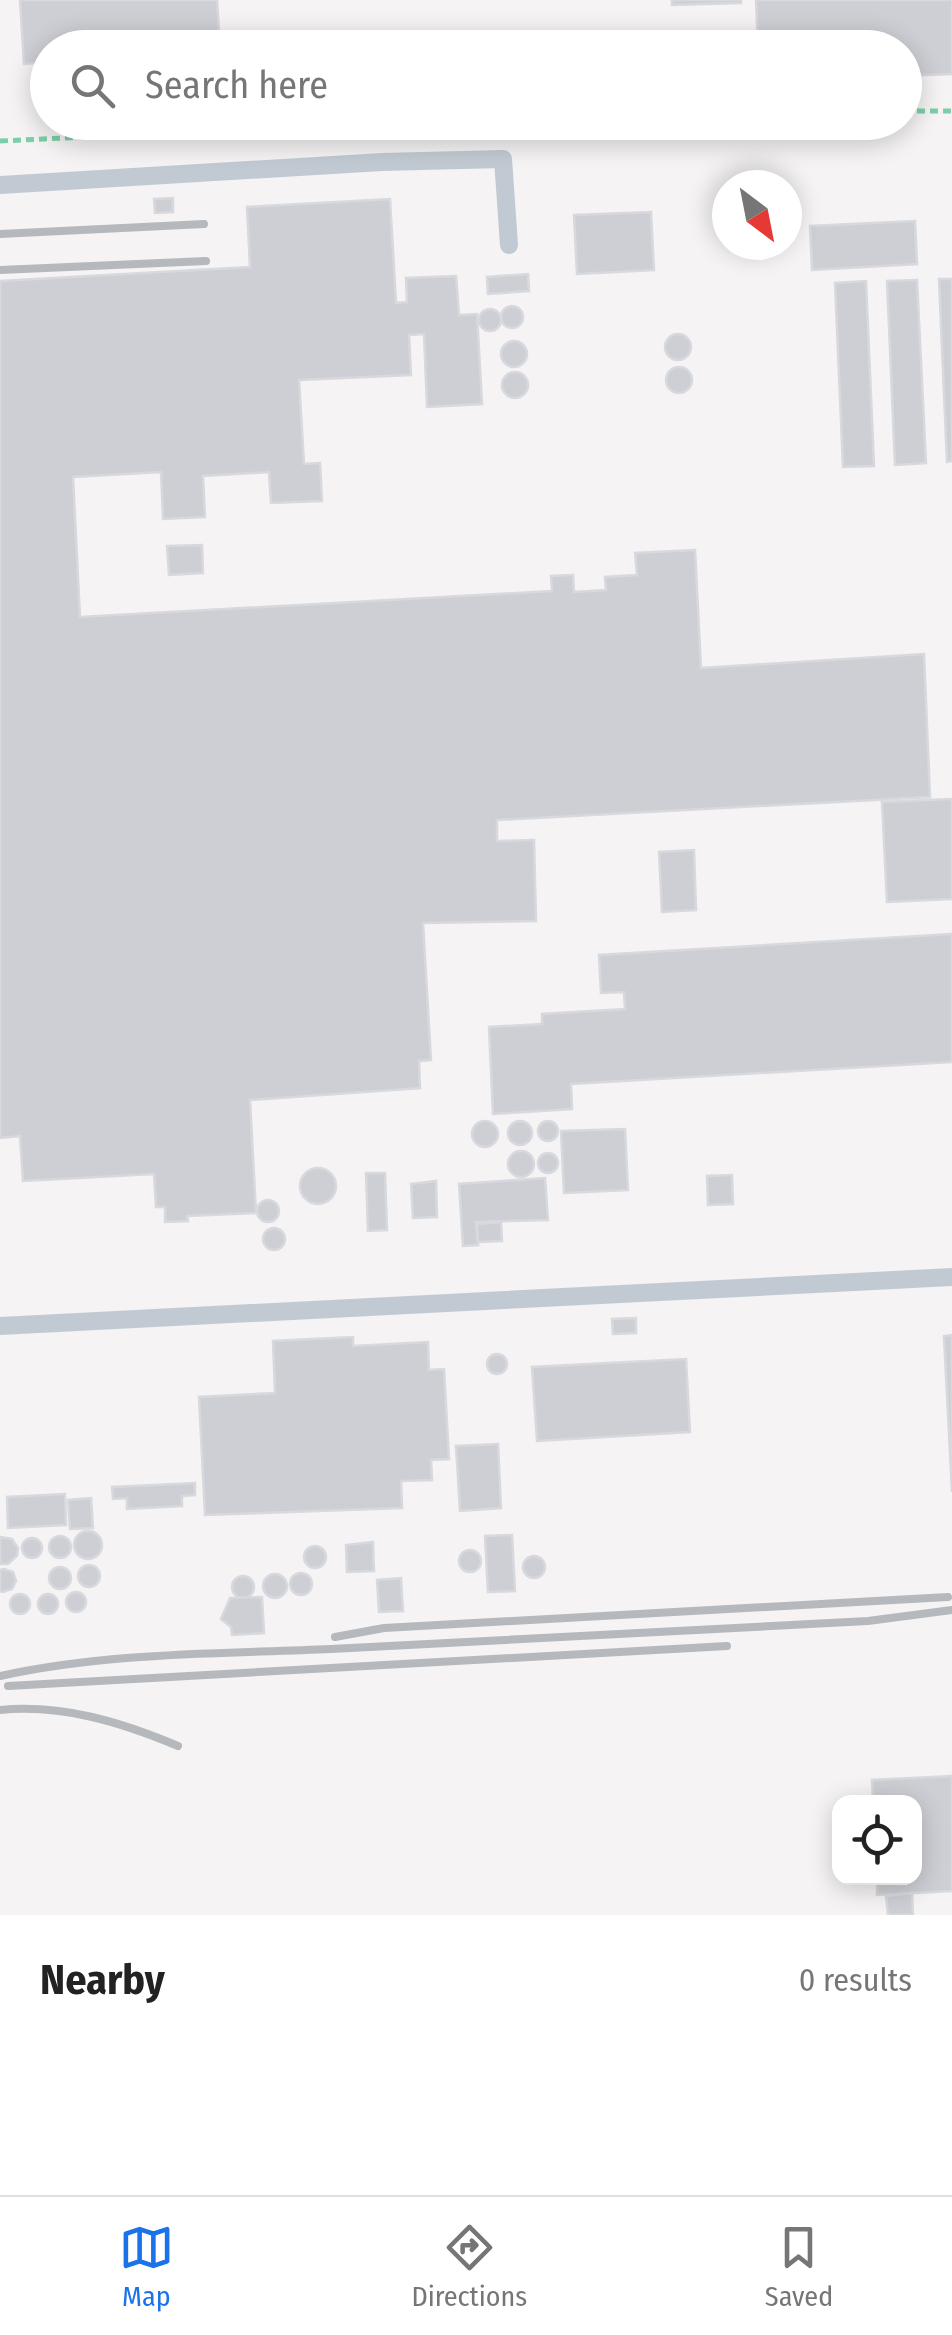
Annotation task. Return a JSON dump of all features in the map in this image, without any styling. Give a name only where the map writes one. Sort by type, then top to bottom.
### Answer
[{"type":"lane","points":[[0,186],[382,162],[503,160],[510,246]]},
{"type":"lane","points":[[0,1326],[952,1277]]},
{"type":"path","points":[[922,111],[952,111]]},
{"type":"path","points":[[0,141],[30,140]]},
{"type":"building","points":[[20,0],[217,0],[219,30],[30,30],[30,64],[24,64]]},
{"type":"building","points":[[672,0],[741,0],[741,3],[672,5]]},
{"type":"building","points":[[756,0],[952,0],[952,74],[922,75],[922,30],[757,30]]},
{"type":"building","points":[[173,198],[173,212],[155,213],[154,199]]},
{"type":"building","points":[[390,199],[396,303],[407,302],[406,278],[456,276],[459,315],[477,314],[482,404],[427,407],[424,334],[409,335],[411,375],[299,380],[304,464],[320,463],[322,501],[271,503],[269,472],[203,476],[205,517],[163,519],[161,472],[73,477],[80,617],[552,591],[551,576],[573,575],[574,592],[606,590],[605,577],[637,575],[635,553],[695,550],[701,668],[924,654],[930,797],[497,820],[497,841],[534,840],[536,921],[423,923],[431,1060],[419,1061],[420,1088],[250,1100],[256,1213],[187,1216],[188,1221],[165,1222],[165,1207],[156,1207],[154,1174],[23,1181],[20,1136],[0,1138],[0,281],[250,267],[247,207]]},
{"type":"building","points":[[651,212],[654,270],[577,274],[574,215]]},
{"type":"building","points":[[915,221],[917,264],[812,270],[810,226]]},
{"type":"building","points":[[528,274],[529,291],[488,294],[487,277]]},
{"type":"building","points":[[939,279],[952,279],[952,461],[947,462]]},
{"type":"building","points":[[917,280],[926,463],[895,465],[887,281]]},
{"type":"building","points":[[866,281],[874,466],[843,467],[835,283]]},
{"type":"building","points":[[512,306],[520,309],[520,325],[512,328],[504,325],[501,317],[504,309]]},
{"type":"building","points":[[490,309],[498,312],[498,328],[490,331],[482,328],[479,320],[482,312]]},
{"type":"building","points":[[678,334],[687,338],[691,347],[687,356],[678,360],[669,356],[665,347],[669,338]]},
{"type":"building","points":[[514,341],[523,345],[527,354],[523,363],[514,367],[505,363],[501,354],[505,345]]},
{"type":"building","points":[[679,367],[688,371],[692,380],[688,389],[679,393],[670,389],[666,380],[670,371]]},
{"type":"building","points":[[515,372],[524,376],[528,385],[524,394],[515,398],[506,394],[502,385],[506,376]]},
{"type":"building","points":[[202,545],[203,573],[169,575],[167,546]]},
{"type":"building","points":[[952,799],[952,899],[887,902],[882,802]]},
{"type":"building","points":[[694,850],[696,910],[662,912],[659,852]]},
{"type":"building","points":[[952,934],[952,1062],[571,1084],[572,1109],[493,1114],[489,1027],[542,1024],[542,1014],[625,1009],[624,992],[601,993],[599,955]]},
{"type":"building","points":[[485,1121],[494,1125],[498,1134],[494,1143],[485,1147],[476,1143],[472,1134],[476,1125]]},
{"type":"building","points":[[515,1121],[525,1121],[532,1133],[525,1145],[515,1145],[508,1138],[508,1128]]},
{"type":"building","points":[[548,1121],[558,1131],[548,1141],[538,1131]]},
{"type":"building","points":[[625,1129],[628,1190],[564,1193],[561,1131]]},
{"type":"building","points":[[521,1151],[530,1155],[534,1164],[530,1173],[521,1177],[512,1173],[508,1164],[512,1155]]},
{"type":"building","points":[[548,1153],[558,1163],[548,1173],[538,1163]]},
{"type":"building","points":[[318,1168],[331,1173],[336,1186],[331,1199],[318,1204],[305,1199],[300,1186],[305,1173]]},
{"type":"building","points":[[366,1173],[385,1173],[387,1230],[368,1231]]},
{"type":"building","points":[[732,1175],[733,1204],[708,1205],[707,1176]]},
{"type":"building","points":[[545,1178],[548,1220],[476,1222],[478,1245],[463,1246],[459,1184]]},
{"type":"building","points":[[436,1181],[437,1217],[413,1218],[411,1184]]},
{"type":"building","points":[[268,1200],[276,1203],[276,1219],[268,1222],[260,1219],[257,1211],[260,1203]]},
{"type":"building","points":[[501,1222],[502,1241],[478,1242],[477,1224]]},
{"type":"building","points":[[274,1228],[282,1231],[282,1247],[274,1250],[266,1247],[263,1239],[266,1231]]},
{"type":"building","points":[[636,1318],[636,1333],[613,1334],[612,1319]]},
{"type":"building","points":[[952,1335],[952,1492],[944,1336]]},
{"type":"building","points":[[353,1337],[353,1346],[428,1342],[429,1370],[444,1369],[449,1459],[431,1460],[432,1480],[401,1481],[402,1508],[205,1515],[199,1397],[275,1393],[273,1341]]},
{"type":"building","points":[[497,1354],[507,1364],[497,1374],[487,1364]]},
{"type":"building","points":[[686,1359],[690,1432],[537,1441],[532,1367]]},
{"type":"building","points":[[498,1444],[501,1508],[460,1511],[456,1446]]},
{"type":"building","points":[[195,1483],[195,1495],[182,1496],[182,1506],[127,1509],[127,1498],[113,1499],[112,1487]]},
{"type":"building","points":[[65,1494],[66,1525],[8,1528],[7,1497]]},
{"type":"building","points":[[91,1498],[93,1528],[70,1529],[68,1500]]},
{"type":"building","points":[[88,1531],[98,1535],[102,1545],[98,1555],[88,1559],[78,1555],[74,1545],[78,1535]]},
{"type":"building","points":[[512,1535],[515,1591],[488,1592],[485,1536]]},
{"type":"building","points":[[60,1536],[71,1547],[60,1558],[49,1547]]},
{"type":"building","points":[[0,1537],[12,1539],[18,1548],[17,1556],[8,1564],[0,1564]]},
{"type":"building","points":[[32,1538],[42,1548],[32,1558],[22,1548]]},
{"type":"building","points":[[373,1542],[374,1571],[347,1572],[346,1545]]},
{"type":"building","points":[[315,1546],[323,1549],[323,1565],[315,1568],[307,1565],[304,1557],[307,1549]]},
{"type":"building","points":[[470,1550],[478,1553],[478,1569],[470,1572],[462,1569],[459,1561],[462,1553]]},
{"type":"building","points":[[534,1556],[542,1559],[542,1575],[534,1578],[526,1575],[523,1567],[526,1559]]},
{"type":"building","points":[[85,1565],[93,1565],[100,1576],[93,1587],[85,1587],[78,1580],[78,1572]]},
{"type":"building","points":[[60,1567],[68,1570],[68,1586],[60,1589],[52,1586],[49,1578],[52,1570]]},
{"type":"building","points":[[0,1570],[13,1572],[16,1581],[12,1589],[3,1592]]},
{"type":"building","points":[[297,1573],[305,1573],[312,1584],[305,1595],[297,1595],[290,1588],[290,1580]]},
{"type":"building","points":[[275,1574],[287,1586],[275,1598],[263,1586]]},
{"type":"building","points":[[243,1576],[254,1587],[243,1598],[232,1587]]},
{"type":"building","points":[[401,1578],[403,1611],[379,1612],[377,1580]]},
{"type":"building","points":[[76,1592],[86,1602],[76,1612],[66,1602]]},
{"type":"building","points":[[20,1594],[30,1604],[20,1614],[10,1604]]},
{"type":"building","points":[[48,1594],[58,1604],[48,1614],[38,1604]]},
{"type":"building","points":[[262,1597],[264,1633],[232,1635],[231,1627],[221,1619],[230,1598]]},
{"type":"building","points":[[952,1776],[952,1891],[877,1895],[877,1885],[922,1885],[922,1795],[873,1795],[872,1780]]},
{"type":"building","points":[[912,1893],[913,1915],[888,1915],[886,1896]]},
{"type":"railway","points":[[0,234],[204,224]]},
{"type":"railway","points":[[0,270],[206,261]]},
{"type":"railway","points":[[335,1637],[384,1628],[948,1597]]},
{"type":"railway","points":[[0,1676],[123,1658],[868,1621],[952,1610]]},
{"type":"railway","points":[[8,1686],[727,1646]]},
{"type":"railway","points":[[0,1710],[69,1712],[135,1729],[178,1746]]}]
